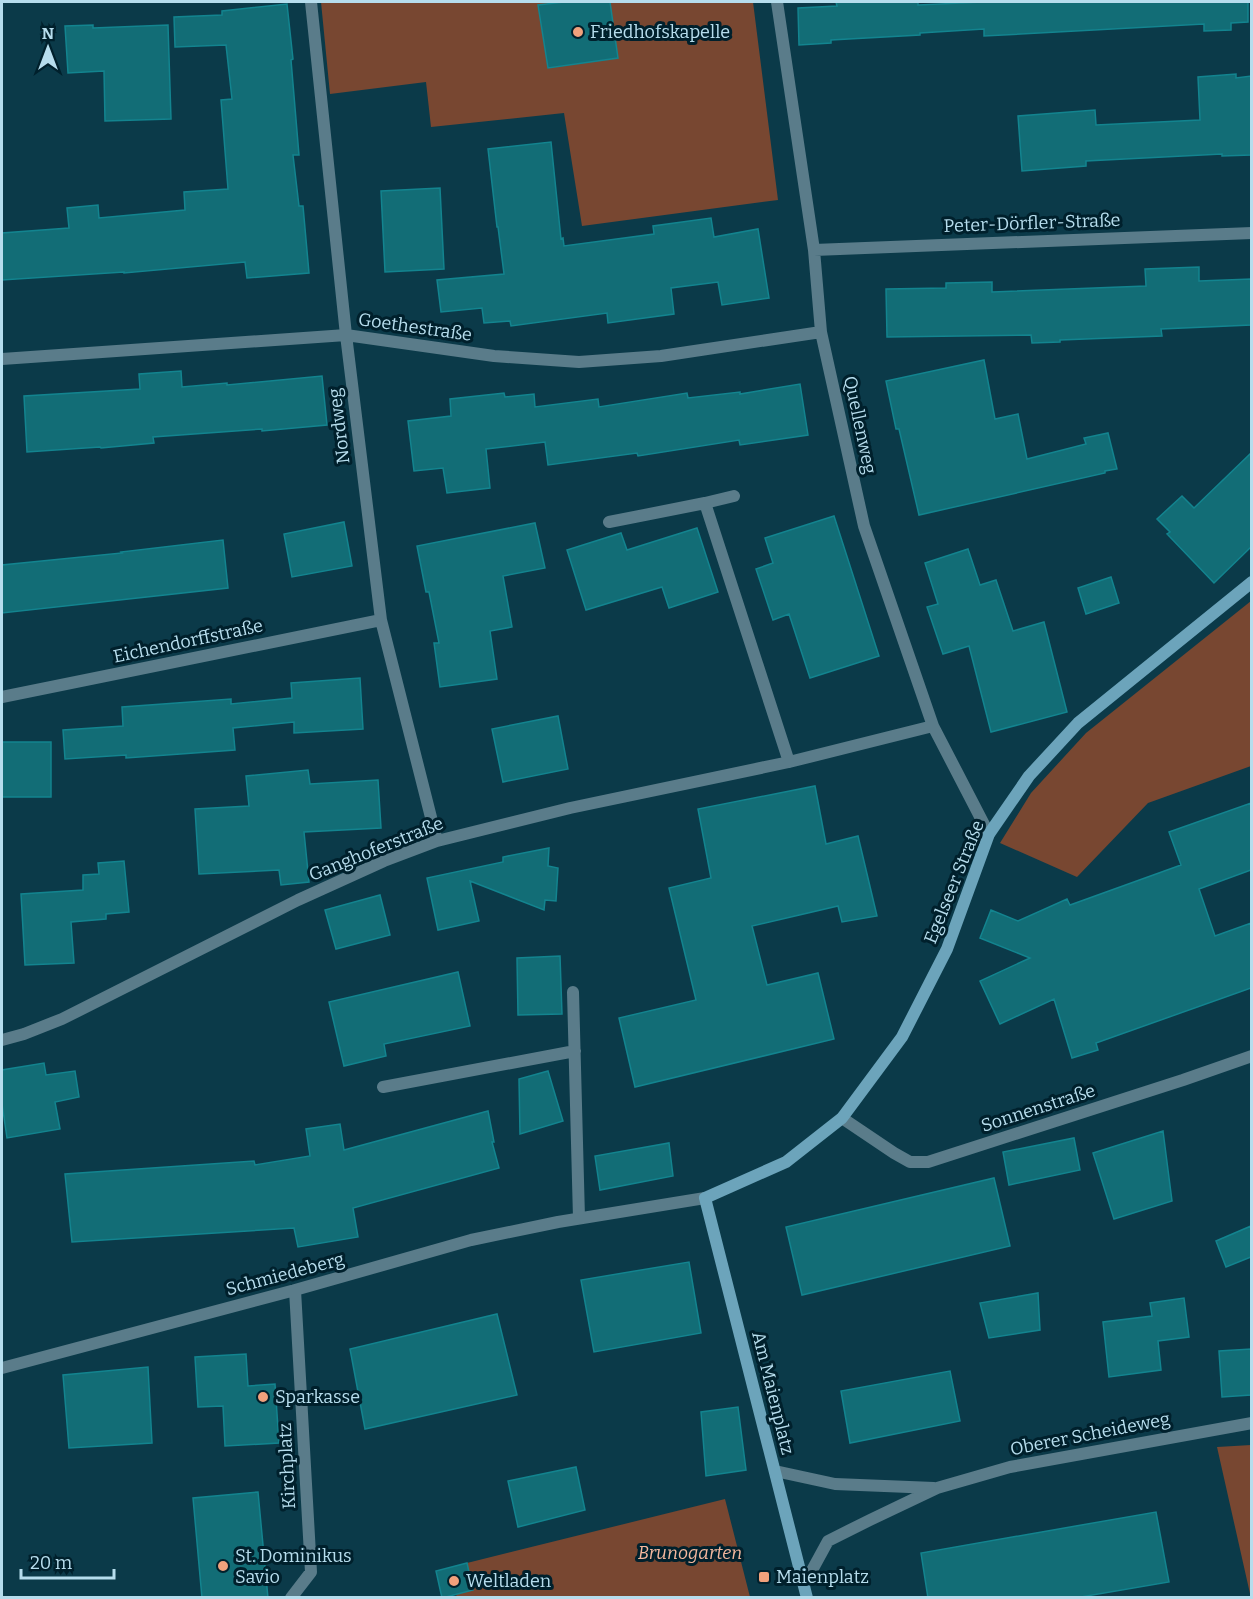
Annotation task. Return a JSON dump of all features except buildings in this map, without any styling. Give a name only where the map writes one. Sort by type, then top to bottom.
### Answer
[{"type":"street","name":"Nordweg","points":[[311,2],[346,335],[381,620],[437,841]]},
{"type":"street","name":"Quellenweg","points":[[777,2],[814,250],[821,332],[864,526],[933,726],[988,834]]},
{"type":"street","name":"Peter-Dörfler-Straße","points":[[814,250],[1251,233]]},
{"type":"street","name":"Goethestraße","points":[[2,359],[346,335],[494,356],[579,362],[661,356],[821,332]]},
{"type":"street","points":[[609,522],[734,496]]},
{"type":"street","points":[[705,503],[789,762]]},
{"type":"street","name":"Egelseer Straße","points":[[705,1198],[786,1161],[842,1118],[902,1037],[947,949],[988,834],[1029,776],[1078,723],[1251,582]]},
{"type":"street","name":"Eichendorffstraße","points":[[2,697],[381,620]]},
{"type":"street","name":"Ganghoferstraße","points":[[2,1040],[62,1019],[329,885],[437,841],[570,808],[789,762],[933,726]]},
{"type":"street","points":[[573,992],[579,1218]]},
{"type":"street","points":[[383,1087],[574,1052]]},
{"type":"street","name":"Sonnenstraße","points":[[842,1118],[909,1161],[928,1162],[1184,1080],[1251,1056]]},
{"type":"street","name":"Schmiedeberg","points":[[2,1368],[295,1290],[471,1239],[579,1218],[705,1198]]},
{"type":"street","name":"Am Maienplatz","points":[[705,1198],[807,1598]]},
{"type":"street","name":"Kirchplatz","points":[[291,1598],[311,1572],[295,1290]]},
{"type":"street","name":"Oberer Scheideweg","points":[[804,1585],[828,1541],[937,1488],[1010,1467],[1251,1423]]},
{"type":"street","name":"Oberer Scheideweg","points":[[775,1471],[835,1484],[937,1488]]},
{"type":"green space","points":[[321,2],[753,2],[778,200],[582,226],[564,113],[431,127],[426,82],[330,94]]},
{"type":"green space","points":[[1251,601],[1251,766],[1148,803],[1077,877],[1000,843],[1031,793],[1086,733]]},
{"type":"green space","points":[[1251,1445],[1252,1597],[1251,1598],[1217,1447]]},
{"type":"green space","name":"Brunogarten","points":[[725,1499],[750,1597],[457,1598],[456,1594],[467,1563]]},
{"type":"place","name":"Friedhofskapelle","points":[[578,32]]},
{"type":"place","name":"Sparkasse","points":[[263,1397]]},
{"type":"place","name":"St. Dominikus Savio","points":[[223,1566]]},
{"type":"place","name":"Maienplatz","points":[[764,1577]]},
{"type":"place","name":"Weltladen","points":[[454,1581]]}]
